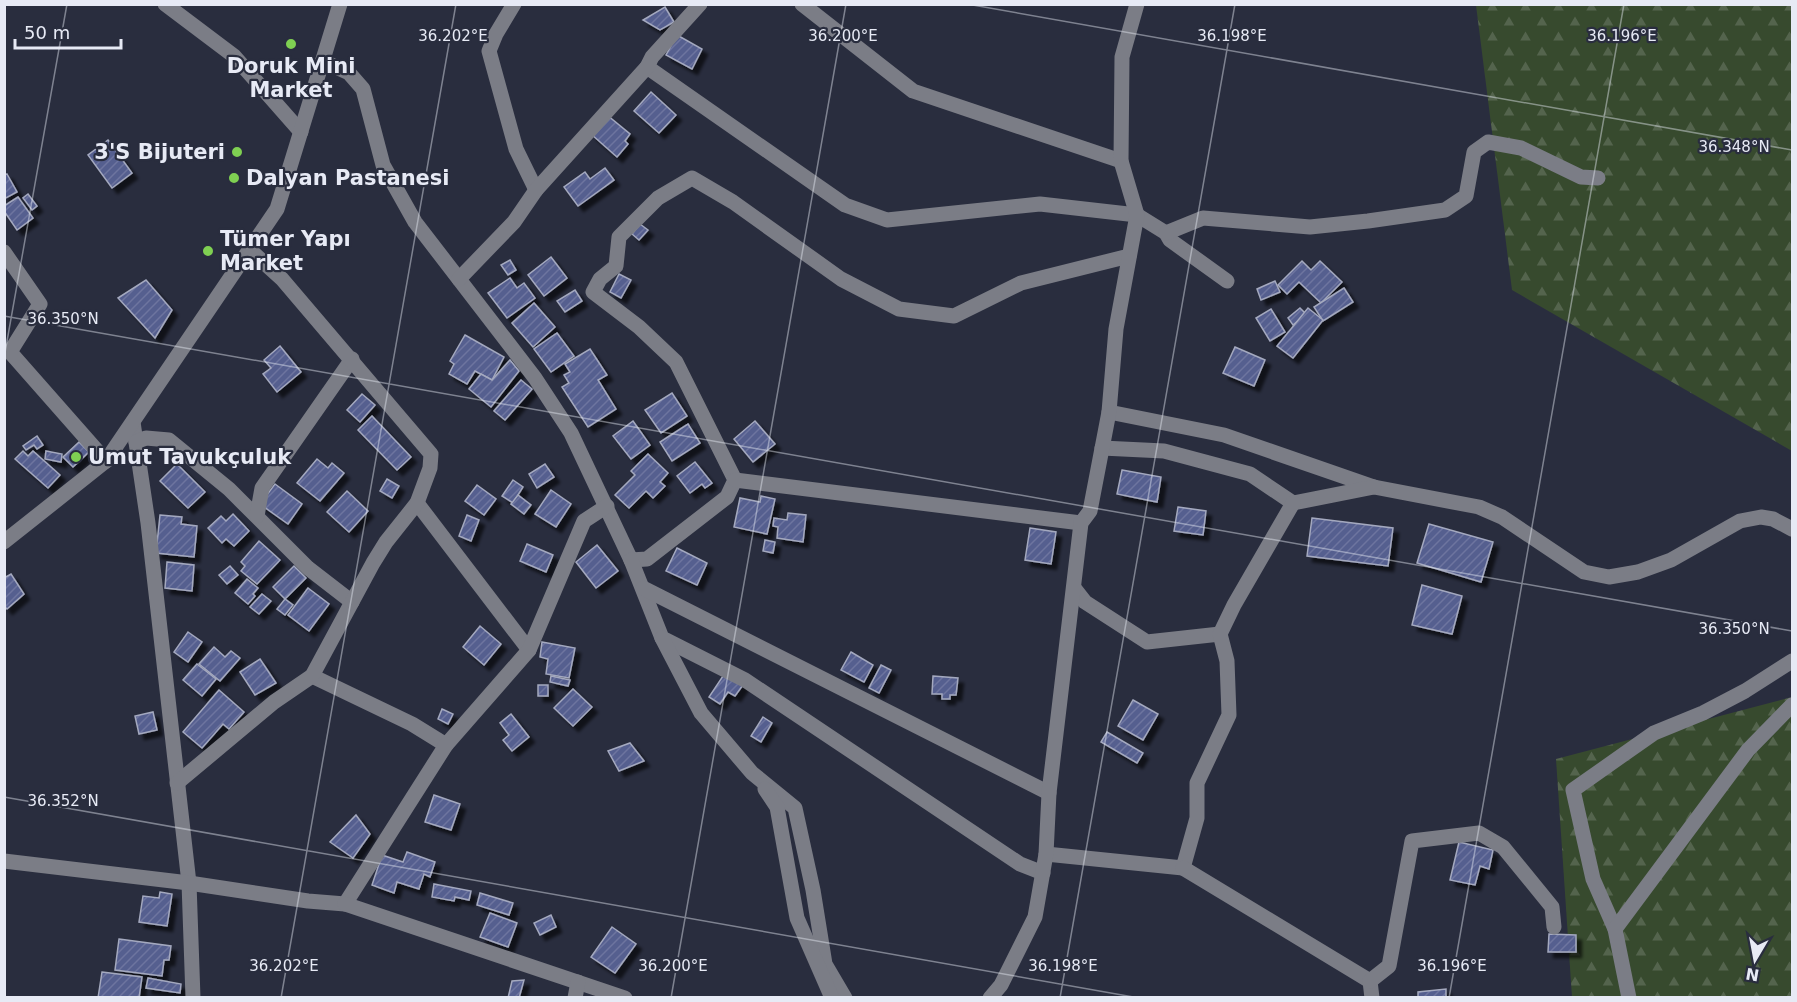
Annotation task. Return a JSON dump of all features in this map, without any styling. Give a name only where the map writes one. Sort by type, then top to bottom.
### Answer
[{"type":"street","points":[[165,4],[234,56],[301,132]]},
{"type":"street","points":[[4,542],[106,461],[277,209],[340,4]]},
{"type":"street","points":[[514,4],[496,34],[489,51],[516,149],[536,190]]},
{"type":"street","points":[[459,279],[514,222],[536,190],[647,67],[652,57],[700,4]]},
{"type":"street","points":[[802,4],[913,91],[1121,161]]},
{"type":"street","points":[[990,998],[1001,986],[1035,917],[1046,854],[1049,793],[1081,523],[1090,512],[1109,412],[1116,329],[1137,215],[1121,161],[1122,57],[1137,4]]},
{"type":"street","points":[[323,61],[349,73],[363,89],[383,165],[415,222],[541,387],[571,433],[632,560],[662,638],[703,724],[764,787],[777,807],[797,918],[832,998]]},
{"type":"street","points":[[647,67],[845,205],[887,220],[1040,204],[1137,215],[1166,233],[1170,240],[1227,281]]},
{"type":"street","points":[[1166,233],[1203,218],[1310,227],[1445,210],[1466,196],[1474,152],[1488,142],[1521,148],[1581,177],[1598,178]]},
{"type":"street","points":[[735,480],[676,362],[639,327],[593,292],[600,279],[616,266],[619,237],[658,198],[692,178],[733,202],[841,279],[899,309],[954,316],[1021,283],[1129,256]]},
{"type":"street","points":[[177,783],[274,702],[312,676],[386,542],[417,503],[430,468],[431,454],[282,279],[250,250]]},
{"type":"street","points":[[4,252],[40,304],[8,354],[106,461]]},
{"type":"street","points":[[256,516],[262,488],[352,359]]},
{"type":"street","points":[[1109,412],[1224,435],[1374,488],[1479,507],[1502,517],[1584,572],[1609,577],[1638,573],[1671,560],[1740,521],[1761,517],[1773,519],[1792,529]]},
{"type":"street","points":[[133,422],[148,523],[189,883],[193,998]]},
{"type":"street","points":[[136,442],[146,438],[169,440],[229,489],[308,568],[352,602]]},
{"type":"street","points":[[1102,448],[1164,451],[1250,474],[1293,503],[1374,488]]},
{"type":"street","points":[[735,480],[1081,523]]},
{"type":"street","points":[[632,560],[647,559],[727,497],[735,480]]},
{"type":"street","points":[[417,503],[529,650]]},
{"type":"street","points":[[1183,868],[1197,818],[1197,783],[1229,715],[1227,661],[1220,634],[1234,605],[1293,503]]},
{"type":"street","points":[[345,904],[447,745],[529,650],[584,521],[607,506]]},
{"type":"street","points":[[643,588],[1049,793]]},
{"type":"street","points":[[1074,588],[1085,602],[1147,642],[1220,634]]},
{"type":"street","points":[[662,638],[744,681],[1020,864],[1042,873]]},
{"type":"street","points":[[662,638],[701,713],[752,772],[795,808],[813,890],[825,964],[845,998]]},
{"type":"street","points":[[1629,998],[1615,929],[1593,879],[1573,790],[1654,734],[1745,691],[1792,661]]},
{"type":"street","points":[[312,676],[412,724],[447,745]]},
{"type":"street","points":[[1615,929],[1748,750],[1792,705]]},
{"type":"street","points":[[1370,981],[1389,966],[1412,841],[1479,833],[1503,847],[1552,907],[1554,927]]},
{"type":"street","points":[[1046,854],[1183,868],[1370,981]]},
{"type":"street","points":[[4,861],[345,904],[626,998]]},
{"type":"street","points":[[575,998],[578,981]]},
{"type":"street","points":[[1370,981],[1372,998]]},
{"type":"green space","points":[[1476,5],[1792,5],[1792,451],[1512,290]]},
{"type":"green space","points":[[1792,697],[1792,997],[1572,997],[1556,759]]},
{"type":"building","points":[[665,7],[674,22],[660,30],[643,20]]},
{"type":"building","points":[[677,35],[702,49],[692,69],[666,55]]},
{"type":"building","points":[[651,92],[676,115],[659,133],[634,111]]},
{"type":"building","points":[[607,115],[630,134],[625,141],[628,144],[617,157],[591,134]]},
{"type":"building","points":[[108,140],[132,173],[112,188],[88,155]]},
{"type":"building","points":[[605,168],[614,180],[578,206],[564,187],[585,172],[590,179]]},
{"type":"building","points":[[7,174],[17,192],[4,199],[4,175]]},
{"type":"building","points":[[28,194],[37,206],[32,210],[23,198]]},
{"type":"building","points":[[18,197],[33,218],[17,230],[4,211],[4,206]]},
{"type":"building","points":[[640,224],[648,230],[639,240],[632,234]]},
{"type":"building","points":[[551,257],[567,278],[544,296],[528,275]]},
{"type":"building","points":[[510,260],[516,270],[508,275],[501,265]]},
{"type":"building","points":[[1302,261],[1311,270],[1320,261],[1342,282],[1321,303],[1299,282],[1287,294],[1278,285]]},
{"type":"building","points":[[619,274],[631,280],[621,298],[610,292]]},
{"type":"building","points":[[510,278],[517,288],[524,283],[535,298],[507,318],[488,293]]},
{"type":"building","points":[[146,280],[172,310],[155,338],[118,298]]},
{"type":"building","points":[[1275,281],[1280,292],[1261,300],[1257,289]]},
{"type":"building","points":[[1344,288],[1353,302],[1323,321],[1314,307]]},
{"type":"building","points":[[575,290],[582,301],[565,312],[557,301]]},
{"type":"building","points":[[534,303],[555,327],[533,347],[512,323]]},
{"type":"building","points":[[1300,308],[1306,314],[1293,325],[1288,318]]},
{"type":"building","points":[[1308,308],[1323,320],[1293,358],[1277,346]]},
{"type":"building","points":[[1271,309],[1285,332],[1270,341],[1256,318]]},
{"type":"building","points":[[557,333],[574,356],[551,372],[534,349]]},
{"type":"building","points":[[465,335],[504,357],[492,380],[475,371],[467,384],[449,374],[454,364],[450,361]]},
{"type":"building","points":[[280,346],[301,372],[277,392],[263,374],[271,368],[264,360]]},
{"type":"building","points":[[1235,347],[1265,360],[1254,386],[1223,373]]},
{"type":"building","points":[[590,349],[607,375],[598,380],[616,409],[588,427],[562,387],[569,383],[564,375],[570,372],[565,364]]},
{"type":"building","points":[[510,360],[519,371],[491,407],[469,389],[481,374],[492,380]]},
{"type":"building","points":[[521,380],[532,389],[505,420],[494,411]]},
{"type":"building","points":[[672,393],[687,416],[661,433],[645,410]]},
{"type":"building","points":[[362,394],[375,405],[360,422],[347,410]]},
{"type":"building","points":[[372,416],[411,457],[397,470],[358,430]]},
{"type":"building","points":[[633,421],[650,445],[631,459],[613,436]]},
{"type":"building","points":[[755,421],[775,444],[753,462],[734,439]]},
{"type":"building","points":[[688,424],[700,443],[672,461],[660,442]]},
{"type":"building","points":[[37,436],[43,445],[37,449],[34,445],[26,450],[23,446]]},
{"type":"building","points":[[79,442],[89,452],[73,467],[63,457]]},
{"type":"building","points":[[23,451],[28,456],[33,451],[60,475],[48,488],[15,459]]},
{"type":"building","points":[[46,451],[62,454],[61,462],[45,459]]},
{"type":"building","points":[[648,454],[668,473],[660,482],[665,486],[653,498],[646,491],[629,508],[615,495],[635,475],[631,471]]},
{"type":"building","points":[[317,459],[328,468],[332,463],[344,473],[320,501],[297,483]]},
{"type":"building","points":[[695,462],[712,483],[705,488],[702,484],[690,493],[677,476]]},
{"type":"building","points":[[177,464],[205,492],[188,508],[160,481]]},
{"type":"building","points":[[545,464],[554,477],[537,488],[529,474]]},
{"type":"building","points":[[1122,470],[1161,477],[1157,502],[1117,494]]},
{"type":"building","points":[[387,479],[399,486],[392,498],[380,491]]},
{"type":"building","points":[[513,480],[523,487],[513,503],[502,496]]},
{"type":"building","points":[[275,484],[302,504],[288,524],[260,504]]},
{"type":"building","points":[[477,485],[496,499],[484,515],[465,501]]},
{"type":"building","points":[[551,490],[571,504],[556,527],[535,514]]},
{"type":"building","points":[[347,491],[368,511],[349,532],[327,512]]},
{"type":"building","points":[[518,495],[531,505],[524,514],[511,504]]},
{"type":"building","points":[[761,496],[775,499],[767,534],[734,527],[740,498],[760,502]]},
{"type":"building","points":[[1178,507],[1206,511],[1203,535],[1174,531]]},
{"type":"building","points":[[788,513],[806,515],[803,542],[777,538],[778,527],[773,526],[774,518],[787,520]]},
{"type":"building","points":[[233,514],[249,531],[234,546],[226,539],[222,543],[208,528],[221,516],[226,521]]},
{"type":"building","points":[[160,515],[182,517],[181,524],[197,526],[194,557],[156,553]]},
{"type":"building","points":[[467,515],[479,520],[471,541],[459,536]]},
{"type":"building","points":[[1312,518],[1393,528],[1388,566],[1307,556]]},
{"type":"building","points":[[1429,524],[1493,542],[1481,582],[1417,563]]},
{"type":"building","points":[[1030,528],[1056,532],[1051,564],[1025,560]]},
{"type":"building","points":[[765,540],[775,542],[773,553],[763,551]]},
{"type":"building","points":[[259,541],[280,560],[257,584],[241,571],[245,566],[241,562]]},
{"type":"building","points":[[527,544],[553,555],[546,572],[520,561]]},
{"type":"building","points":[[597,545],[618,571],[596,588],[576,562]]},
{"type":"building","points":[[677,548],[707,563],[697,585],[666,571]]},
{"type":"building","points":[[167,562],[194,565],[192,591],[165,588]]},
{"type":"building","points":[[230,566],[238,575],[227,584],[219,575]]},
{"type":"building","points":[[294,566],[306,578],[285,599],[273,587]]},
{"type":"building","points":[[11,574],[24,594],[7,609],[4,606],[4,578]]},
{"type":"building","points":[[247,579],[258,588],[248,604],[235,593]]},
{"type":"building","points":[[1422,585],[1462,596],[1452,634],[1412,625]]},
{"type":"building","points":[[308,588],[329,604],[309,631],[288,615]]},
{"type":"building","points":[[262,594],[271,601],[259,614],[250,607]]},
{"type":"building","points":[[285,599],[293,605],[285,615],[277,609]]},
{"type":"building","points":[[480,626],[501,644],[484,665],[463,647]]},
{"type":"building","points":[[188,632],[202,642],[188,662],[174,652]]},
{"type":"building","points":[[542,642],[575,648],[569,678],[546,674],[548,659],[540,657]]},
{"type":"building","points":[[214,647],[225,657],[231,651],[240,658],[220,681],[199,664]]},
{"type":"building","points":[[851,652],[873,665],[864,682],[841,670]]},
{"type":"building","points":[[260,659],[276,683],[255,695],[240,672]]},
{"type":"building","points":[[197,664],[216,679],[202,696],[183,680]]},
{"type":"building","points":[[881,665],[891,670],[879,693],[869,688]]},
{"type":"building","points":[[725,673],[743,685],[735,696],[728,692],[720,704],[709,697]]},
{"type":"building","points":[[551,676],[570,680],[568,686],[550,682]]},
{"type":"building","points":[[933,676],[958,678],[956,695],[950,695],[950,699],[942,699],[942,694],[932,694]]},
{"type":"building","points":[[538,685],[548,685],[548,696],[538,696]]},
{"type":"building","points":[[573,689],[592,707],[573,726],[554,708]]},
{"type":"building","points":[[219,690],[244,712],[229,729],[223,724],[202,748],[183,732]]},
{"type":"building","points":[[1133,700],[1158,714],[1143,740],[1118,726]]},
{"type":"building","points":[[442,709],[453,714],[448,724],[438,719]]},
{"type":"building","points":[[153,712],[157,730],[139,734],[135,716]]},
{"type":"building","points":[[511,714],[529,737],[512,751],[503,740],[509,735],[500,723]]},
{"type":"building","points":[[763,717],[772,723],[761,742],[751,736]]},
{"type":"building","points":[[1107,732],[1143,753],[1137,763],[1101,742]]},
{"type":"building","points":[[630,743],[644,761],[619,771],[608,751]]},
{"type":"building","points":[[434,795],[460,804],[451,830],[425,822]]},
{"type":"building","points":[[356,815],[370,834],[353,858],[330,842]]},
{"type":"building","points":[[1459,842],[1493,850],[1489,869],[1480,866],[1475,885],[1450,880]]},
{"type":"building","points":[[407,852],[435,862],[430,877],[424,874],[419,889],[397,882],[394,893],[372,885],[382,855],[403,862]]},
{"type":"building","points":[[434,884],[471,891],[469,900],[455,897],[454,901],[432,897]]},
{"type":"building","points":[[160,892],[172,894],[167,926],[139,922],[143,896],[159,898]]},
{"type":"building","points":[[480,893],[513,903],[509,915],[477,905]]},
{"type":"building","points":[[490,913],[517,923],[508,947],[480,937]]},
{"type":"building","points":[[551,915],[556,927],[540,935],[534,923]]},
{"type":"building","points":[[612,927],[636,944],[615,973],[591,957]]},
{"type":"building","points":[[1549,934],[1576,935],[1576,952],[1548,952]]},
{"type":"building","points":[[119,939],[171,946],[169,960],[164,960],[162,976],[115,970]]},
{"type":"building","points":[[102,972],[142,977],[139,998],[98,998]]},
{"type":"building","points":[[148,978],[181,984],[180,993],[146,988]]},
{"type":"building","points":[[524,980],[519,998],[508,998],[512,981]]},
{"type":"building","points":[[1446,989],[1446,998],[1418,998],[1418,992]]},
{"type":"place","name":"Doruk Mini Market","points":[[291,44]]},
{"type":"place","name":"3'S Bijuteri","points":[[237,152]]},
{"type":"place","name":"Dalyan Pastanesi","points":[[234,178]]},
{"type":"place","name":"Tümer Yapı Market","points":[[208,251]]},
{"type":"place","name":"Umut Tavukçuluk","points":[[76,457]]}]
